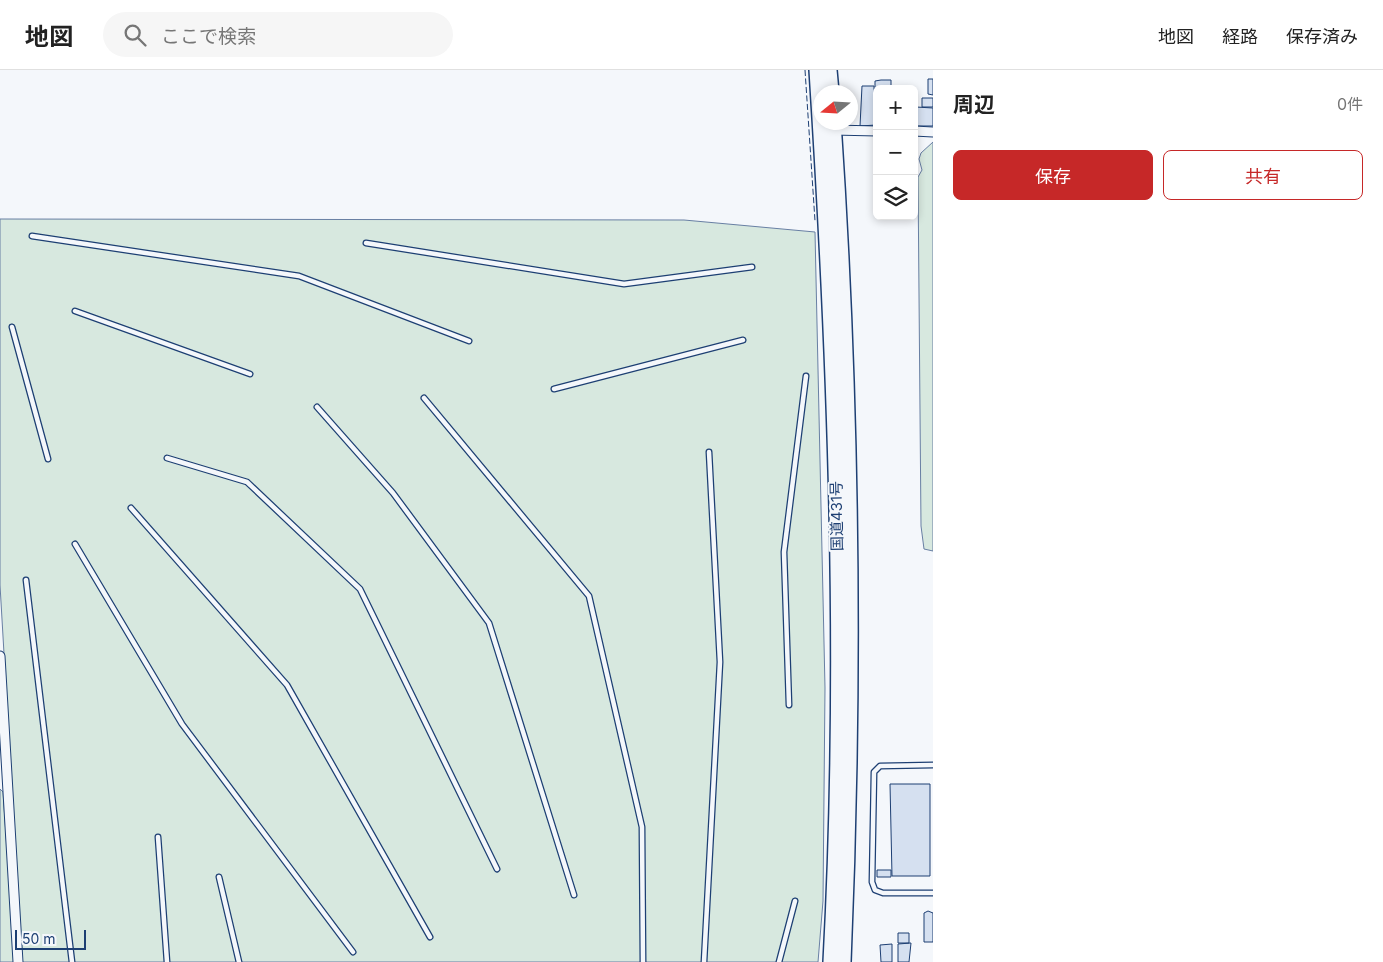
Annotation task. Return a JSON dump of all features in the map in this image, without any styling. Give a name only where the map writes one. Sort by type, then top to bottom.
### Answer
[{"type":"highway","name":"国道431号","points":[[817,70],[829,273],[838,526],[839,689],[836,876],[831,962]]},
{"type":"highway","points":[[829,70],[830,85]]},
{"type":"highway","name":"国道431号","points":[[833,130],[848,412],[850,537],[851,696],[844,962]]},
{"type":"street","points":[[858,129],[873,131]]},
{"type":"street","points":[[918,132],[933,132]]},
{"type":"street","points":[[0,656],[4,786],[18,962]]},
{"type":"lane","points":[[32,236],[299,276],[469,341]]},
{"type":"lane","points":[[366,243],[624,284],[752,267]]},
{"type":"lane","points":[[74,311],[250,374]]},
{"type":"lane","points":[[12,327],[48,460]]},
{"type":"lane","points":[[554,389],[743,340]]},
{"type":"lane","points":[[789,705],[784,552],[806,376]]},
{"type":"lane","points":[[424,398],[589,596],[642,827],[643,962]]},
{"type":"lane","points":[[317,407],[393,493],[489,624],[574,895]]},
{"type":"lane","points":[[704,962],[720,662],[709,452]]},
{"type":"lane","points":[[167,458],[247,482],[360,589],[497,869]]},
{"type":"lane","points":[[131,508],[287,685],[430,937]]},
{"type":"lane","points":[[75,544],[182,724],[352,952]]},
{"type":"lane","points":[[26,580],[72,962]]},
{"type":"lane","points":[[933,765],[880,766],[874,772],[872,882],[875,890],[883,894],[933,893]]},
{"type":"lane","points":[[158,837],[167,962]]},
{"type":"lane","points":[[219,877],[239,962]]},
{"type":"lane","points":[[779,962],[796,900]]},
{"type":"shaded area","points":[[933,142],[933,551],[924,549],[921,526],[918,177],[922,170],[919,159],[921,153]]},
{"type":"shaded area","points":[[0,219],[684,220],[815,232],[825,688],[823,901],[818,962],[22,962],[0,585]]},
{"type":"shaded area","points":[[0,789],[3,792],[15,962],[0,962]]},
{"type":"building","points":[[928,79],[933,79],[933,95],[928,94]]},
{"type":"building","points":[[891,80],[891,85],[875,85],[875,81]]},
{"type":"building","points":[[862,86],[873,86],[873,125],[860,126]]},
{"type":"building","points":[[922,98],[933,98],[933,107],[922,107]]},
{"type":"building","points":[[918,107],[933,108],[933,126],[918,126]]},
{"type":"building","points":[[890,784],[930,784],[930,876],[892,876]]},
{"type":"building","points":[[877,870],[891,870],[891,877],[877,877]]},
{"type":"building","points":[[928,911],[933,913],[933,942],[924,942],[924,913]]},
{"type":"building","points":[[898,933],[909,933],[909,943],[898,943]]},
{"type":"building","points":[[911,943],[909,962],[898,962],[898,944]]},
{"type":"building","points":[[892,944],[892,962],[881,962],[880,945]]},
{"type":"fence","points":[[805,70],[815,221]]}]
